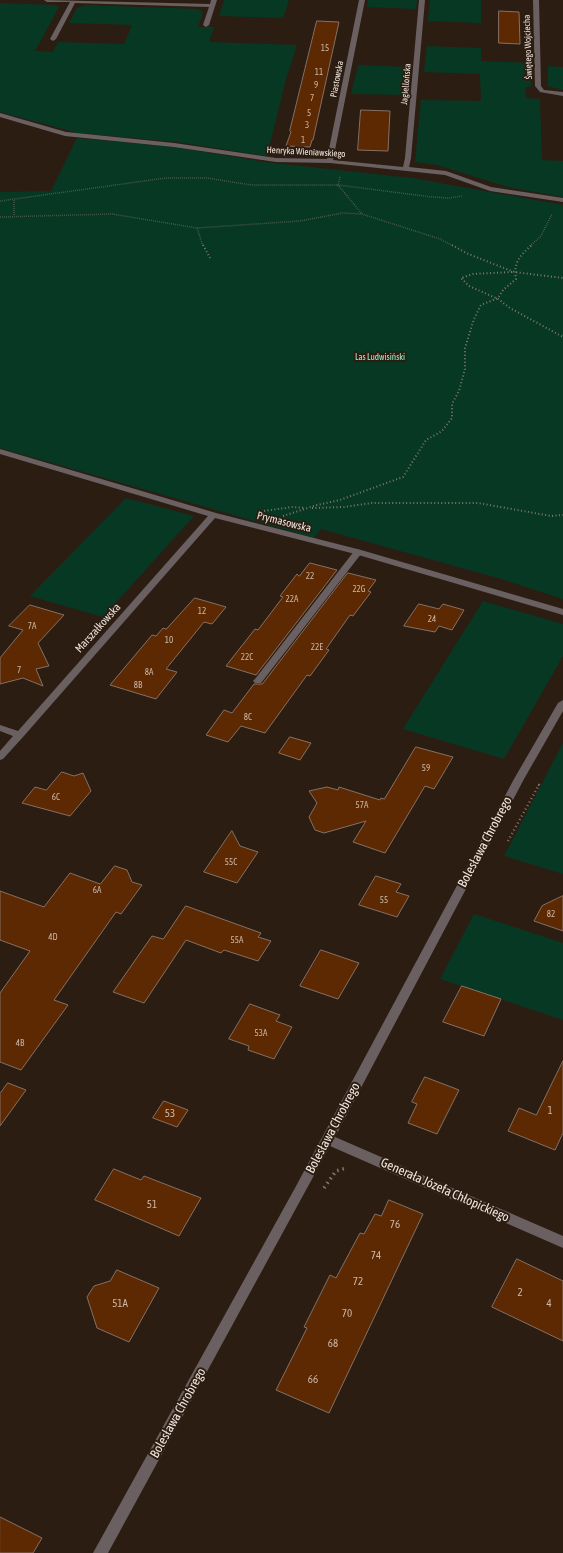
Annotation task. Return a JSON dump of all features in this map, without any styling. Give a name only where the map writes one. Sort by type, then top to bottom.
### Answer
[{"type":"street","points":[[47,0],[213,3],[206,25]]},
{"type":"street","points":[[53,39],[74,0]]},
{"type":"street","name":"Piastowska","points":[[330,161],[362,0]]},
{"type":"street","name":"Jagiellońska","points":[[405,169],[408,158],[422,0]]},
{"type":"street","name":"Świętego Wojciecha","points":[[536,0],[538,86],[542,91],[563,94]]},
{"type":"street","name":"Henryka Wieniawskiego","points":[[0,115],[65,134],[174,145],[276,160],[330,161],[446,173],[490,190],[560,200]]},
{"type":"street","name":"Prymasowska","points":[[0,451],[213,515],[358,552],[563,612]]},
{"type":"street","name":"Marszałkowska","points":[[0,757],[213,515]]},
{"type":"street","points":[[258,681],[358,552]]},
{"type":"street","name":"Bolesława Chrobrego","points":[[100,1553],[327,1139],[519,778],[563,703]]},
{"type":"street","points":[[0,728],[20,735]]},
{"type":"street","name":"Generała Józefa Chłopickiego","points":[[327,1139],[563,1242]]},
{"type":"path","points":[[0,201],[14,200],[88,187],[166,178],[208,178],[251,185],[338,185],[432,197],[449,198],[466,196]]},
{"type":"path","points":[[338,185],[362,214]]},
{"type":"path","points":[[14,200],[14,216]]},
{"type":"path","points":[[257,527],[307,508],[340,500],[403,477],[426,440],[442,430],[452,418],[452,404],[459,391],[464,369],[465,348],[474,319],[481,305],[498,298],[504,289],[516,279],[514,272],[518,259],[528,247],[540,237],[560,200]]},
{"type":"path","points":[[0,217],[112,214],[196,228],[300,221],[342,213],[362,214],[440,239],[466,253],[514,272]]},
{"type":"path","points":[[196,228],[204,248],[210,258]]},
{"type":"path","points":[[563,278],[514,272],[473,274],[461,278],[467,286],[498,298],[506,303],[510,308],[563,337]]},
{"type":"path","points":[[238,521],[257,513],[292,507],[344,507],[372,503],[478,503],[551,516],[563,515]]},
{"type":"green space","points":[[224,0],[289,0],[283,18],[219,16]]},
{"type":"green space","points":[[368,0],[417,0],[416,9],[367,7]]},
{"type":"green space","points":[[430,0],[481,0],[481,23],[428,21]]},
{"type":"green space","points":[[0,3],[55,5],[59,7],[35,51],[53,52],[58,42],[124,44],[132,25],[69,23],[77,8],[85,5],[197,9],[203,12],[198,27],[214,27],[209,42],[297,45],[286,79],[267,156],[177,142],[78,133],[0,112]]},
{"type":"green space","points":[[427,46],[481,48],[481,61],[531,63],[531,86],[525,88],[526,98],[540,99],[542,160],[563,161],[563,197],[508,187],[437,165],[415,162],[421,100],[481,101],[480,74],[424,72]]},
{"type":"green space","points":[[358,65],[409,67],[406,95],[351,94]]},
{"type":"green space","points":[[548,66],[563,67],[563,90],[548,86]]},
{"type":"green space","name":"Las Ludwisiński","points":[[77,138],[175,147],[264,162],[412,178],[563,205],[563,599],[498,578],[321,529],[314,538],[0,448],[0,192],[51,191]]},
{"type":"green space","points":[[126,498],[194,516],[103,617],[30,596]]},
{"type":"green space","points":[[483,601],[563,624],[563,656],[504,759],[403,729]]},
{"type":"green space","points":[[563,743],[563,874],[504,856]]},
{"type":"green space","points":[[474,914],[563,943],[563,1020],[440,979]]},
{"type":"building","points":[[499,11],[519,12],[520,44],[499,43]]},
{"type":"building","points":[[317,21],[339,22],[313,140],[310,147],[286,146],[291,132],[290,131]]},
{"type":"building","points":[[361,110],[390,111],[388,151],[358,150]]},
{"type":"building","points":[[310,563],[337,570],[256,675],[226,666],[255,629],[258,630],[283,597],[280,596],[297,574],[299,576]]},
{"type":"building","points":[[348,573],[376,580],[368,591],[371,592],[353,616],[350,615],[326,649],[329,650],[310,676],[307,675],[265,733],[241,726],[228,742],[206,735],[224,710],[232,713],[254,684],[262,684]]},
{"type":"building","points":[[195,598],[226,607],[212,624],[204,622],[166,669],[177,672],[156,699],[110,685],[152,635],[156,636],[163,628],[166,629]]},
{"type":"building","points":[[419,604],[439,609],[443,604],[464,610],[452,630],[439,626],[435,632],[404,626]]},
{"type":"building","points":[[30,605],[64,615],[38,643],[49,666],[36,669],[43,686],[23,678],[0,684],[0,658],[23,630],[9,626]]},
{"type":"building","points":[[290,737],[311,743],[300,760],[279,753]]},
{"type":"building","points":[[416,747],[453,757],[434,789],[425,786],[385,853],[353,842],[366,821],[324,833],[315,830],[309,817],[317,803],[309,791],[327,787],[338,790],[339,787],[380,800],[381,798],[384,799]]},
{"type":"building","points":[[62,772],[74,776],[83,773],[91,791],[70,816],[22,803],[35,787],[46,790]]},
{"type":"building","points":[[232,831],[240,846],[258,852],[237,883],[204,872]]},
{"type":"building","points":[[115,866],[127,870],[132,882],[142,885],[121,914],[116,912],[54,1000],[68,1005],[21,1070],[0,1062],[0,993],[30,951],[0,940],[0,891],[44,907],[70,873],[100,884]]},
{"type":"building","points":[[376,876],[401,884],[396,892],[409,896],[397,917],[359,905]]},
{"type":"building","points":[[563,896],[563,931],[534,921],[542,906]]},
{"type":"building","points":[[186,906],[261,933],[258,937],[271,941],[258,961],[224,950],[221,953],[186,940],[144,1003],[113,992],[152,936],[163,939]]},
{"type":"building","points":[[321,950],[359,963],[338,999],[300,986]]},
{"type":"building","points":[[462,986],[501,999],[484,1036],[443,1022]]},
{"type":"building","points":[[250,1004],[280,1015],[276,1021],[292,1027],[274,1059],[248,1050],[249,1046],[229,1039]]},
{"type":"building","points":[[563,1061],[563,1133],[555,1150],[508,1131],[519,1108],[536,1115]]},
{"type":"building","points":[[425,1077],[459,1090],[437,1134],[408,1123],[417,1104],[412,1102]]},
{"type":"building","points":[[8,1083],[26,1090],[0,1126],[0,1094]]},
{"type":"building","points":[[164,1101],[188,1110],[177,1127],[153,1118]]},
{"type":"building","points":[[114,1169],[141,1180],[144,1176],[201,1198],[179,1236],[95,1200]]},
{"type":"building","points":[[389,1200],[423,1214],[329,1413],[276,1390],[307,1328],[304,1327],[330,1275],[336,1278],[360,1233],[364,1234],[375,1214],[381,1216]]},
{"type":"building","points":[[517,1259],[563,1281],[563,1341],[492,1307]]},
{"type":"building","points":[[117,1270],[159,1288],[129,1342],[97,1328],[87,1297],[94,1286],[110,1281]]},
{"type":"building","points":[[0,1517],[42,1538],[33,1553],[0,1553]]}]
